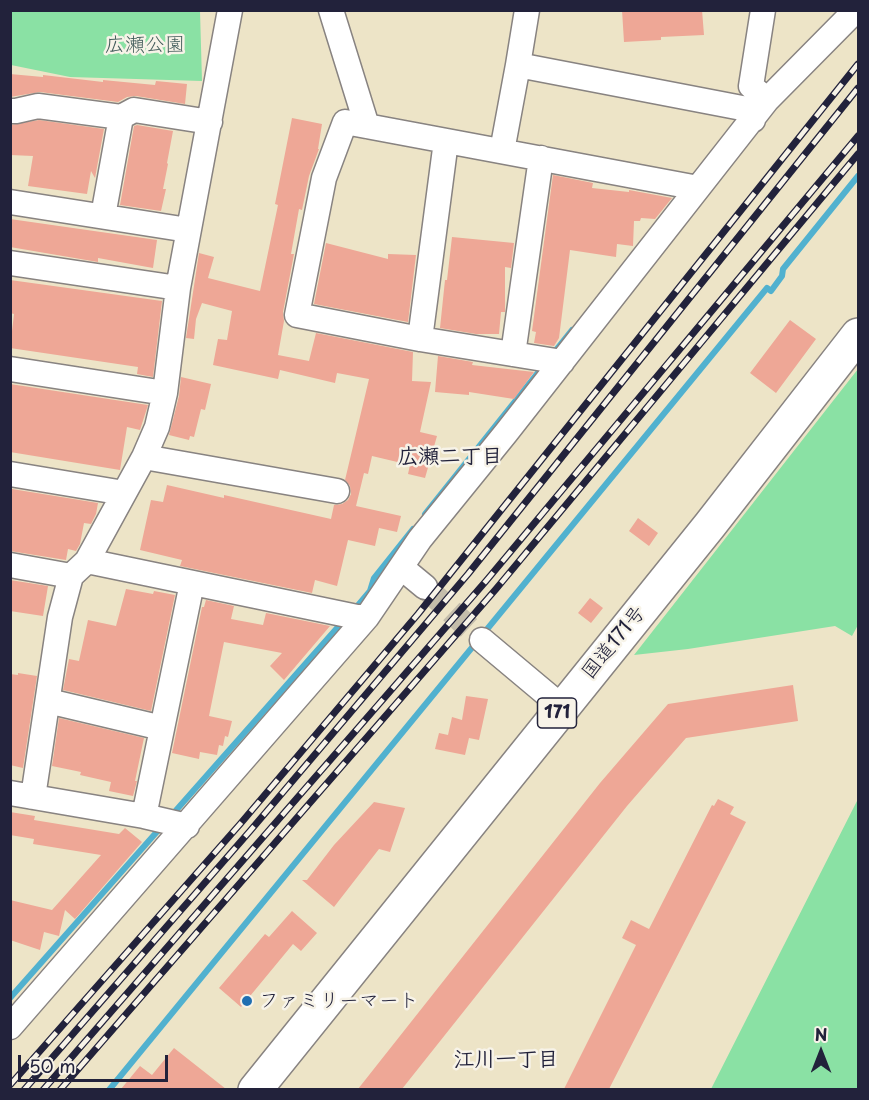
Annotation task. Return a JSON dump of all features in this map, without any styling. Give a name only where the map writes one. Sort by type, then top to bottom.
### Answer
[{"type":"highway","name":"国道171号","points":[[255,1089],[710,525],[858,335]]},
{"type":"street","points":[[166,821],[22,795],[48,701],[60,617],[79,569],[144,457],[157,427],[165,393],[188,230],[230,10]]},
{"type":"street","points":[[331,10],[367,126]]},
{"type":"street","points":[[502,151],[527,10]]},
{"type":"street","points":[[763,10],[751,86],[768,100]]},
{"type":"street","points":[[10,1027],[166,821],[402,568],[420,539],[553,360],[690,186],[753,120],[768,100],[856,10]]},
{"type":"street","points":[[518,65],[742,108],[753,120]]},
{"type":"street","points":[[10,111],[38,106],[121,117],[134,110],[210,122]]},
{"type":"street","points":[[103,216],[121,117]]},
{"type":"street","points":[[553,360],[420,339],[297,315],[324,178],[345,122],[690,186]]},
{"type":"street","points":[[420,339],[446,141]]},
{"type":"street","points":[[513,354],[541,158]]},
{"type":"street","points":[[10,202],[188,230]]},
{"type":"street","points":[[10,263],[178,288]]},
{"type":"street","points":[[10,369],[165,393]]},
{"type":"street","points":[[144,457],[337,491]]},
{"type":"street","points":[[10,474],[124,493]]},
{"type":"street","points":[[10,565],[79,569],[192,583],[355,616]]},
{"type":"street","points":[[402,568],[425,587]]},
{"type":"street","points":[[166,821],[162,728],[192,583]]},
{"type":"street","points":[[482,640],[562,707]]},
{"type":"street","points":[[48,701],[162,728]]},
{"type":"green space","name":"広瀬公園","points":[[10,11],[200,11],[202,81],[70,77],[11,65]]},
{"type":"green space","points":[[858,369],[858,625],[852,636],[835,626],[634,655]]},
{"type":"green space","points":[[858,799],[858,1089],[711,1089]]},
{"type":"building","points":[[622,10],[702,10],[704,35],[624,42]]},
{"type":"building","points":[[10,74],[155,85],[156,81],[187,84],[185,104],[136,96],[127,97],[118,102],[40,92],[10,97]]},
{"type":"building","points":[[292,118],[322,124],[319,149],[309,176],[302,210],[299,209],[278,355],[309,361],[316,333],[413,352],[412,381],[431,382],[420,432],[437,436],[425,478],[408,474],[410,465],[372,456],[368,474],[364,473],[356,506],[401,516],[397,532],[379,528],[375,546],[348,540],[337,586],[315,580],[312,593],[180,566],[182,560],[140,550],[151,500],[163,502],[167,485],[331,519],[334,505],[342,504],[351,494],[350,486],[345,480],[369,379],[337,373],[335,383],[280,370],[278,379],[213,365],[218,339],[227,340],[232,311],[202,303],[196,319],[194,339],[186,338],[199,253],[214,257],[208,278],[260,291],[278,205],[275,204]]},
{"type":"building","points":[[39,120],[104,129],[95,178],[91,171],[87,194],[28,186],[33,156],[10,155],[10,125]]},
{"type":"building","points":[[134,126],[173,131],[161,211],[120,205]]},
{"type":"building","points":[[553,175],[593,183],[592,188],[629,192],[629,190],[672,198],[655,219],[641,218],[640,221],[634,221],[633,246],[617,244],[616,257],[570,250],[559,338],[554,346],[534,343],[536,332],[532,331]]},
{"type":"building","points":[[10,219],[157,240],[153,268],[98,258],[98,262],[10,247]]},
{"type":"building","points":[[452,237],[514,243],[511,268],[505,267],[505,312],[501,312],[499,334],[476,334],[440,328]]},
{"type":"building","points":[[326,243],[388,259],[388,254],[416,255],[408,322],[314,304]]},
{"type":"building","points":[[10,280],[162,301],[153,377],[137,374],[138,367],[10,348],[14,314],[10,313]]},
{"type":"building","points":[[790,320],[816,339],[776,393],[750,373]]},
{"type":"building","points":[[438,356],[473,362],[472,365],[534,372],[514,399],[469,392],[469,395],[435,392]]},
{"type":"building","points":[[181,377],[211,384],[205,410],[201,409],[194,437],[190,436],[189,440],[169,435],[179,396]]},
{"type":"building","points":[[10,384],[148,405],[140,430],[127,427],[120,470],[10,452]]},
{"type":"building","points":[[12,489],[98,503],[91,524],[84,523],[80,544],[76,551],[68,549],[66,560],[10,551]]},
{"type":"building","points":[[638,518],[658,533],[649,546],[629,531]]},
{"type":"building","points":[[10,580],[48,586],[43,616],[10,611]]},
{"type":"building","points":[[126,589],[175,595],[151,711],[63,690],[69,659],[79,661],[88,620],[116,626]]},
{"type":"building","points":[[590,598],[603,608],[591,623],[578,613]]},
{"type":"building","points":[[206,600],[234,606],[231,619],[263,625],[266,613],[330,626],[284,680],[270,666],[282,653],[224,642],[209,716],[232,721],[228,737],[225,736],[223,746],[219,745],[217,755],[200,752],[199,759],[172,753],[202,607]]},
{"type":"building","points":[[18,673],[37,676],[23,768],[10,765],[10,674],[18,675]]},
{"type":"building","points":[[793,685],[798,721],[686,738],[627,806],[402,1089],[358,1089],[600,783],[668,704]]},
{"type":"building","points":[[466,696],[488,699],[479,740],[469,738],[465,755],[435,749],[439,733],[448,735],[452,717],[462,720]]},
{"type":"building","points":[[59,718],[144,738],[133,796],[109,791],[111,782],[52,766]]},
{"type":"building","points":[[718,799],[734,807],[730,814],[746,822],[609,1089],[564,1089],[636,945],[622,938],[631,920],[649,929],[712,805],[714,806]]},
{"type":"building","points":[[374,802],[405,808],[390,852],[379,849],[334,907],[302,880],[307,880],[334,845]]},
{"type":"building","points":[[10,812],[35,816],[34,820],[119,834],[125,828],[142,842],[75,919],[65,910],[59,936],[44,932],[40,950],[10,940],[10,900],[52,910],[101,855],[33,844],[34,839],[10,835]]},
{"type":"building","points":[[292,911],[317,933],[301,951],[293,944],[241,1007],[219,988],[265,934],[269,937]]},
{"type":"building","points":[[174,1048],[226,1089],[121,1089],[140,1066],[152,1075]]},
{"type":"waterway","points":[[109,1090],[767,288],[771,291],[782,276],[783,269],[858,176]]},
{"type":"waterway","points":[[552,355],[572,330]]},
{"type":"waterway","points":[[425,514],[544,365]]},
{"type":"waterway","points":[[354,610],[370,591],[374,578],[413,529]]},
{"type":"waterway","points":[[171,816],[345,619]]},
{"type":"waterway","points":[[10,998],[162,826]]},
{"type":"tunnel","points":[[425,587],[482,640]]},
{"type":"railway","points":[[10,1085],[241,823],[418,614],[858,64]]},
{"type":"railway","points":[[24,1090],[250,831],[468,574],[858,88]]},
{"type":"railway","points":[[43,1090],[486,581],[858,136]]},
{"type":"railway","points":[[60,1090],[496,589],[858,154]]},
{"type":"place","name":"ファミリーマート","points":[[247,1001]]},
{"type":"district","name":"広瀬二丁目","points":[[450,457]]},
{"type":"district","name":"江川一丁目","points":[[506,1060]]}]
